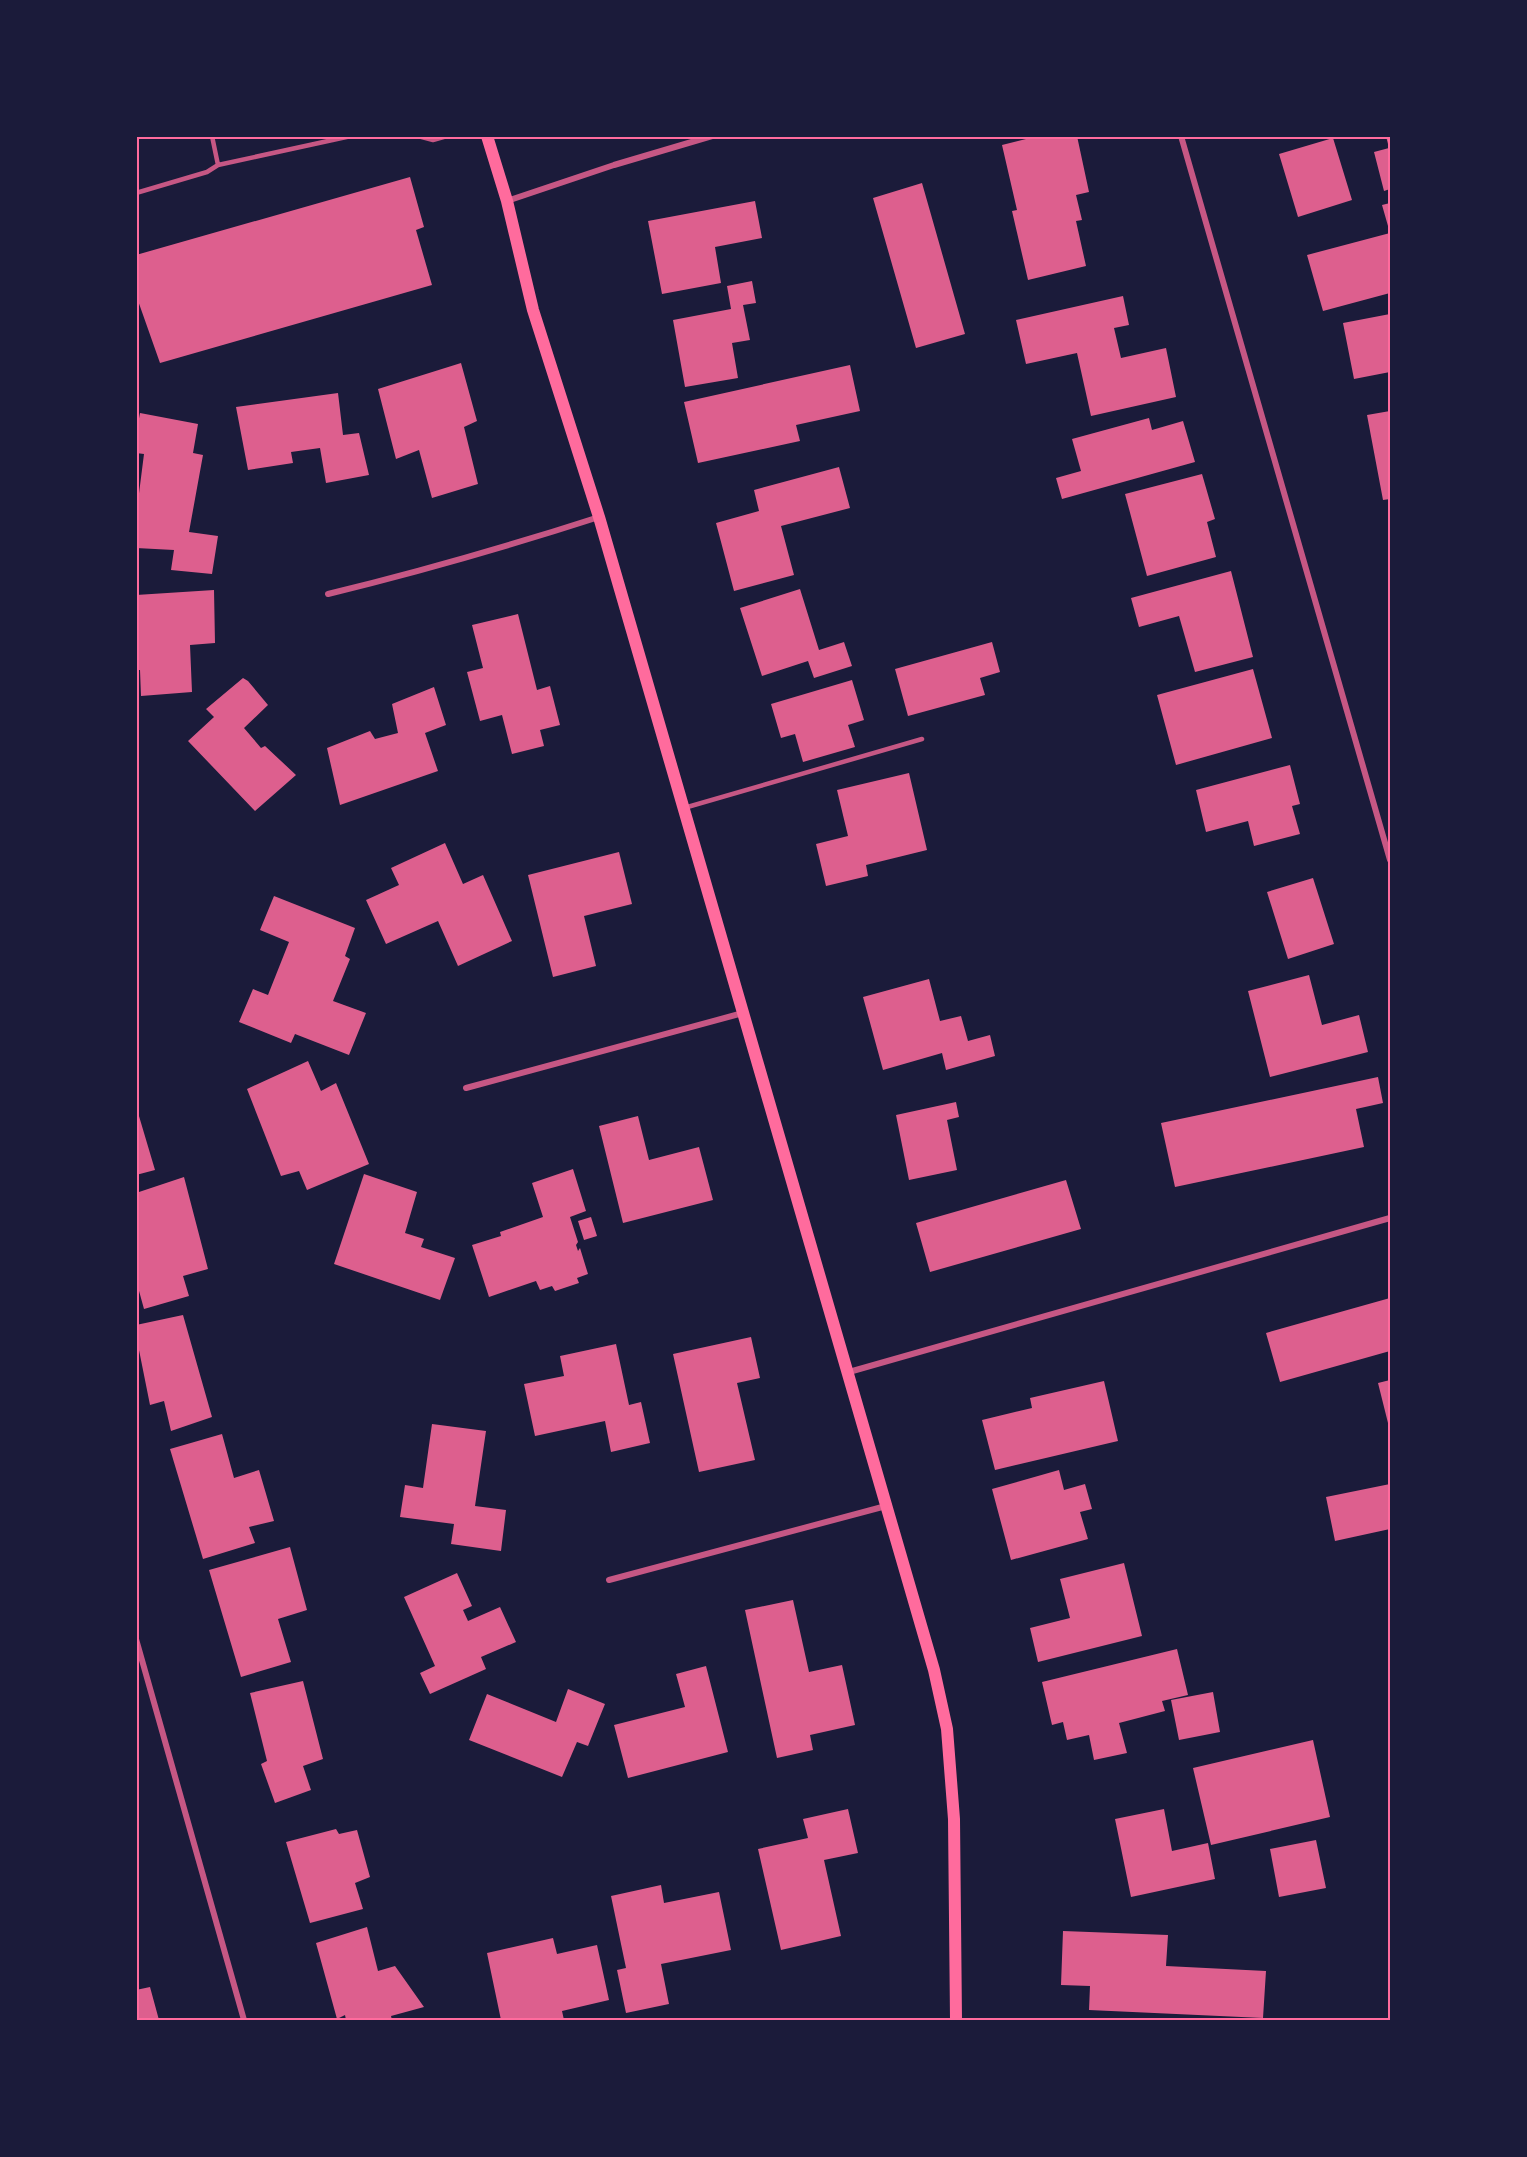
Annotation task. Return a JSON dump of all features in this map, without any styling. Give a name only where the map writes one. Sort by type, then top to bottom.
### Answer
[{"type":"main road","points":[[487,136],[507,201],[533,310],[599,517],[934,1670],[947,1729],[954,1819],[956,2020]]},
{"type":"street","points":[[507,201],[614,165],[711,136]]},
{"type":"street","points":[[1181,136],[1390,860]]},
{"type":"street","points":[[328,594],[498,548],[599,517]]},
{"type":"street","points":[[466,1088],[744,1013]]},
{"type":"street","points":[[849,1372],[1390,1218]]},
{"type":"street","points":[[609,1580],[887,1505]]},
{"type":"street","points":[[136,1639],[244,2020]]},
{"type":"lane","points":[[212,136],[218,165]]},
{"type":"lane","points":[[136,193],[207,172],[218,165],[351,136]]},
{"type":"lane","points":[[418,136],[433,140],[447,136]]},
{"type":"lane","points":[[684,808],[922,739]]},
{"type":"building","points":[[1038,136],[1077,136],[1089,192],[1076,195],[1082,220],[1076,221],[1086,266],[1028,280],[1012,211],[1017,210],[1002,145]]},
{"type":"building","points":[[1386,136],[1390,136],[1390,189],[1384,191],[1374,152],[1389,148]]},
{"type":"building","points":[[1333,138],[1352,200],[1298,217],[1279,154]]},
{"type":"building","points":[[410,177],[424,227],[416,230],[432,285],[160,363],[136,295],[136,255]]},
{"type":"building","points":[[922,183],[965,334],[916,348],[873,198]]},
{"type":"building","points":[[755,201],[762,238],[715,247],[721,283],[662,294],[648,221]]},
{"type":"building","points":[[1390,203],[1390,233],[1382,205]]},
{"type":"building","points":[[1390,233],[1390,293],[1323,311],[1307,255]]},
{"type":"building","points":[[752,281],[756,303],[743,305],[750,340],[732,343],[738,378],[685,387],[673,320],[731,309],[727,286]]},
{"type":"building","points":[[1123,296],[1129,325],[1114,328],[1121,358],[1166,348],[1176,397],[1091,416],[1077,353],[1026,364],[1016,320]]},
{"type":"building","points":[[1390,314],[1390,372],[1354,379],[1343,323]]},
{"type":"building","points":[[461,363],[477,421],[464,427],[478,484],[432,498],[419,450],[396,459],[378,389]]},
{"type":"building","points":[[850,365],[860,411],[796,425],[800,441],[698,463],[684,402]]},
{"type":"building","points":[[338,393],[343,435],[359,433],[369,475],[326,483],[320,448],[291,452],[293,463],[248,470],[236,407]]},
{"type":"building","points":[[1390,411],[1390,499],[1383,500],[1367,415]]},
{"type":"building","points":[[140,413],[198,424],[193,453],[203,455],[189,532],[218,536],[212,574],[171,570],[174,550],[136,548],[136,517],[144,454],[136,453]]},
{"type":"building","points":[[1149,418],[1152,430],[1183,421],[1195,462],[1062,499],[1056,478],[1081,471],[1072,439]]},
{"type":"building","points":[[839,467],[850,508],[781,526],[794,575],[734,591],[716,523],[759,511],[754,490]]},
{"type":"building","points":[[1202,474],[1215,519],[1207,522],[1216,557],[1147,576],[1125,494]]},
{"type":"building","points":[[1231,571],[1253,657],[1195,672],[1179,616],[1139,627],[1131,598]]},
{"type":"building","points":[[800,589],[819,650],[844,642],[852,666],[814,678],[808,661],[762,676],[740,608]]},
{"type":"building","points":[[214,590],[215,643],[190,645],[192,692],[141,696],[140,670],[136,670],[136,595]]},
{"type":"building","points":[[518,614],[537,690],[550,686],[560,725],[540,730],[544,746],[512,754],[502,715],[480,721],[467,672],[483,668],[472,625]]},
{"type":"building","points":[[992,642],[1000,672],[980,678],[985,695],[908,716],[895,669]]},
{"type":"building","points":[[1253,669],[1272,738],[1176,765],[1157,695]]},
{"type":"building","points":[[243,678],[268,705],[244,728],[261,748],[265,746],[296,775],[255,811],[188,741],[214,717],[206,709]]},
{"type":"building","points":[[852,680],[864,720],[848,725],[855,747],[803,762],[795,734],[781,738],[771,704]]},
{"type":"building","points":[[434,687],[446,725],[425,733],[438,771],[340,805],[327,748],[370,731],[375,739],[398,733],[392,704]]},
{"type":"building","points":[[1290,765],[1300,804],[1292,806],[1300,834],[1254,846],[1248,821],[1206,832],[1196,790]]},
{"type":"building","points":[[909,773],[927,850],[866,865],[868,876],[826,886],[816,844],[848,836],[837,790]]},
{"type":"building","points":[[445,843],[463,884],[483,875],[512,941],[458,966],[438,921],[386,944],[366,900],[399,885],[391,868]]},
{"type":"building","points":[[619,852],[632,904],[584,916],[596,966],[553,977],[528,875]]},
{"type":"building","points":[[1313,878],[1334,944],[1288,959],[1267,892]]},
{"type":"building","points":[[274,896],[355,928],[345,956],[350,959],[333,1001],[366,1013],[349,1055],[295,1034],[291,1043],[239,1022],[253,989],[268,995],[289,942],[260,930]]},
{"type":"building","points":[[1309,975],[1322,1025],[1359,1015],[1368,1052],[1270,1077],[1248,991]]},
{"type":"building","points":[[929,979],[940,1021],[961,1016],[968,1041],[990,1035],[995,1056],[946,1070],[942,1053],[883,1070],[863,997]]},
{"type":"building","points":[[308,1061],[321,1091],[336,1083],[369,1164],[307,1190],[299,1171],[281,1176],[247,1089]]},
{"type":"building","points":[[1378,1077],[1383,1103],[1356,1109],[1364,1147],[1175,1187],[1161,1123]]},
{"type":"building","points":[[956,1102],[959,1117],[947,1120],[957,1170],[909,1180],[896,1115]]},
{"type":"building","points":[[136,1106],[155,1170],[136,1175]]},
{"type":"building","points":[[638,1116],[649,1160],[699,1147],[713,1200],[623,1223],[599,1126]]},
{"type":"building","points":[[573,1169],[586,1211],[570,1217],[578,1242],[576,1245],[578,1251],[580,1248],[588,1274],[577,1278],[579,1283],[555,1291],[552,1286],[540,1290],[536,1281],[489,1297],[472,1245],[501,1236],[500,1232],[543,1217],[532,1183]]},
{"type":"building","points":[[364,1174],[417,1192],[405,1233],[424,1239],[421,1247],[455,1258],[440,1300],[334,1264]]},
{"type":"building","points":[[184,1177],[208,1269],[183,1276],[189,1296],[144,1309],[136,1280],[136,1193]]},
{"type":"building","points":[[1066,1180],[1081,1229],[930,1272],[916,1223]]},
{"type":"building","points":[[591,1217],[597,1236],[584,1240],[578,1221]]},
{"type":"building","points":[[1390,1298],[1390,1351],[1280,1382],[1266,1333]]},
{"type":"building","points":[[183,1315],[212,1417],[171,1431],[164,1401],[150,1405],[136,1325]]},
{"type":"building","points":[[751,1337],[760,1378],[737,1383],[755,1460],[699,1472],[673,1354]]},
{"type":"building","points":[[616,1344],[629,1405],[641,1402],[650,1443],[611,1452],[605,1421],[535,1436],[524,1384],[564,1376],[560,1356]]},
{"type":"building","points":[[1390,1380],[1390,1431],[1378,1383]]},
{"type":"building","points":[[1104,1381],[1118,1441],[995,1470],[982,1420],[1032,1408],[1030,1398]]},
{"type":"building","points":[[432,1424],[486,1431],[475,1506],[506,1510],[501,1551],[451,1544],[454,1524],[400,1517],[405,1485],[423,1488]]},
{"type":"building","points":[[222,1434],[234,1478],[259,1470],[274,1521],[249,1527],[255,1543],[203,1559],[170,1449]]},
{"type":"building","points":[[1059,1470],[1064,1490],[1085,1484],[1092,1509],[1080,1512],[1088,1539],[1011,1560],[992,1489]]},
{"type":"building","points":[[1390,1484],[1390,1529],[1335,1541],[1326,1497]]},
{"type":"building","points":[[290,1547],[307,1610],[278,1619],[291,1662],[241,1677],[209,1570]]},
{"type":"building","points":[[1124,1563],[1142,1636],[1038,1662],[1030,1628],[1070,1618],[1060,1579]]},
{"type":"building","points":[[457,1573],[472,1606],[463,1610],[468,1621],[500,1607],[516,1642],[481,1657],[486,1669],[430,1694],[420,1673],[435,1666],[404,1597]]},
{"type":"building","points":[[793,1600],[809,1672],[842,1665],[855,1725],[810,1735],[813,1750],[777,1758],[745,1610]]},
{"type":"building","points":[[1177,1649],[1188,1695],[1162,1701],[1165,1711],[1119,1723],[1127,1753],[1094,1760],[1089,1735],[1067,1740],[1063,1722],[1052,1725],[1042,1682]]},
{"type":"building","points":[[706,1666],[728,1752],[628,1778],[614,1725],[685,1707],[676,1674]]},
{"type":"building","points":[[303,1681],[323,1759],[303,1766],[311,1790],[275,1803],[261,1764],[267,1761],[250,1693]]},
{"type":"building","points":[[568,1689],[605,1704],[588,1746],[577,1742],[562,1777],[469,1740],[487,1694],[556,1722]]},
{"type":"building","points":[[1213,1692],[1220,1732],[1179,1740],[1171,1700]]},
{"type":"building","points":[[1313,1740],[1330,1817],[1211,1845],[1193,1768]]},
{"type":"building","points":[[848,1809],[858,1853],[824,1860],[841,1936],[781,1950],[758,1849],[808,1838],[803,1819]]},
{"type":"building","points":[[1164,1809],[1172,1851],[1208,1843],[1215,1879],[1131,1897],[1115,1819]]},
{"type":"building","points":[[336,1829],[339,1834],[357,1830],[370,1877],[355,1883],[363,1909],[310,1923],[286,1842]]},
{"type":"building","points":[[1316,1840],[1326,1888],[1279,1897],[1270,1849]]},
{"type":"building","points":[[661,1885],[664,1903],[719,1892],[731,1950],[661,1964],[669,2004],[626,2013],[617,1970],[626,1968],[611,1896]]},
{"type":"building","points":[[367,1927],[378,1971],[395,1966],[424,2007],[391,2016],[392,2020],[346,2020],[345,2015],[337,2019],[316,1943]]},
{"type":"building","points":[[1063,1931],[1168,1935],[1166,1966],[1266,1971],[1263,2018],[1089,2010],[1090,1986],[1061,1985]]},
{"type":"building","points":[[553,1938],[557,1954],[597,1945],[609,2000],[562,2011],[564,2020],[501,2020],[487,1953]]},
{"type":"building","points":[[150,1987],[159,2020],[136,2020],[136,1990]]}]
